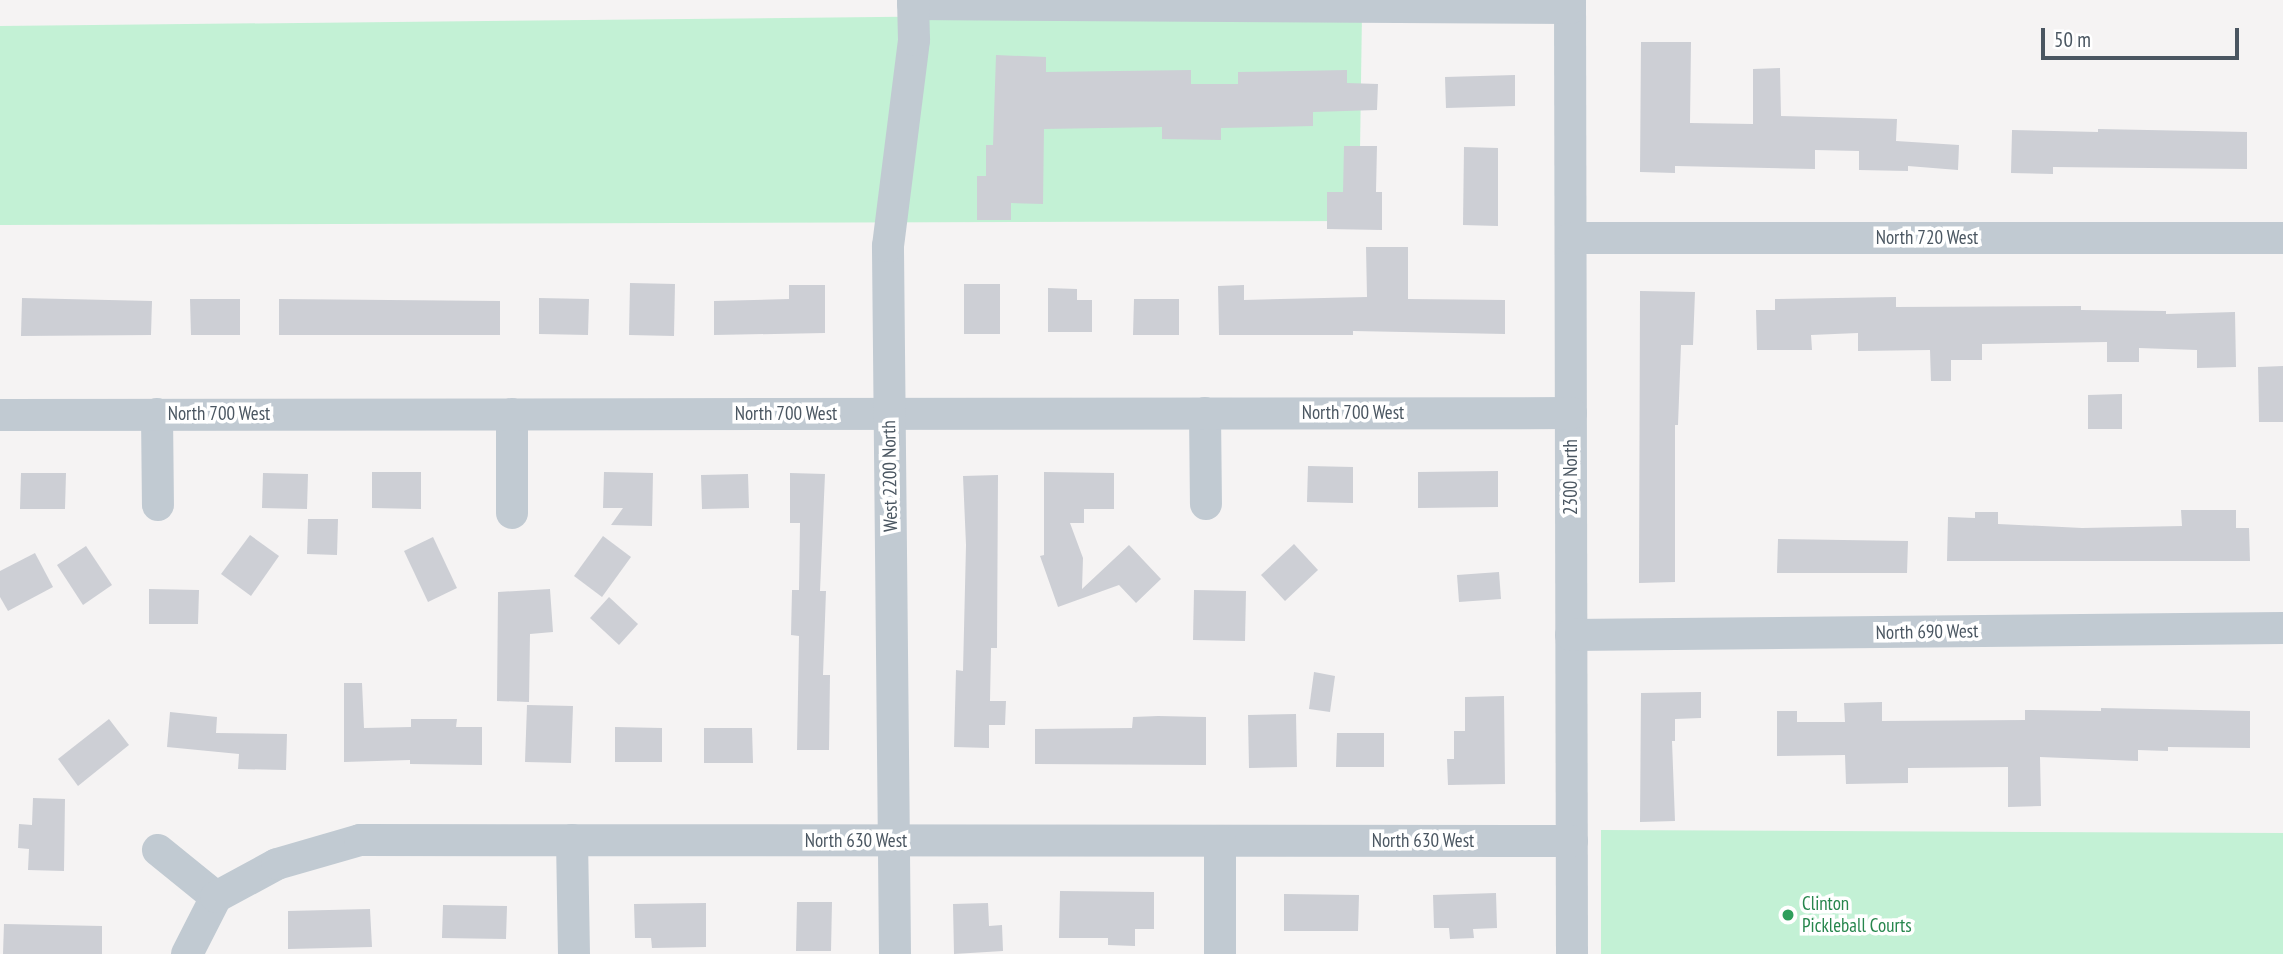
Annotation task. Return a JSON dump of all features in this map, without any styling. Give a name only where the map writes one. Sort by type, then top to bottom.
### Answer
[{"type":"street","points":[[914,2],[1570,4]]},
{"type":"street","name":"West 2200 North","points":[[895,954],[888,246],[914,40],[914,2]]},
{"type":"street","name":"2300 North","points":[[1570,4],[1572,954]]},
{"type":"street","name":"North 720 West","points":[[1571,238],[2283,238]]},
{"type":"street","points":[[1205,413],[1206,504]]},
{"type":"street","name":"North 700 West","points":[[0,415],[1571,413]]},
{"type":"street","points":[[156,414],[158,506]]},
{"type":"street","points":[[512,414],[512,513]]},
{"type":"street","name":"North 690 West","points":[[1572,635],[2283,628]]},
{"type":"street","name":"North 630 West","points":[[216,897],[277,864],[360,840],[1572,841]]},
{"type":"street","points":[[572,840],[574,954]]},
{"type":"street","points":[[1220,841],[1220,954]]},
{"type":"street","points":[[158,850],[216,897],[187,954]]},
{"type":"green space","points":[[1362,12],[1359,221],[0,225],[0,26]]},
{"type":"green space","points":[[1601,830],[2283,833],[2283,954],[1601,954]]},
{"type":"building","points":[[1641,42],[1691,42],[1690,123],[1753,124],[1753,69],[1780,68],[1781,116],[1897,119],[1896,141],[1959,145],[1958,170],[1908,166],[1908,171],[1859,170],[1859,151],[1815,150],[1815,169],[1675,166],[1675,173],[1640,172]]},
{"type":"building","points":[[996,55],[1046,57],[1046,72],[1191,70],[1191,84],[1238,84],[1238,72],[1347,70],[1347,83],[1378,84],[1377,110],[1313,112],[1313,126],[1221,128],[1221,140],[1162,139],[1162,127],[1044,129],[1043,204],[1011,203],[1011,220],[977,220],[977,176],[986,176],[986,145],[993,145]]},
{"type":"building","points":[[1515,75],[1515,106],[1446,108],[1445,77]]},
{"type":"building","points":[[2098,129],[2247,132],[2247,169],[2053,167],[2053,174],[2011,173],[2012,130],[2098,132]]},
{"type":"building","points":[[1344,146],[1377,146],[1376,192],[1382,192],[1382,230],[1327,229],[1327,192],[1343,192]]},
{"type":"building","points":[[1464,147],[1498,148],[1498,226],[1463,225]]},
{"type":"building","points":[[1366,247],[1408,247],[1408,299],[1505,300],[1505,334],[1353,331],[1353,335],[1219,335],[1218,286],[1244,285],[1244,300],[1367,297]]},
{"type":"building","points":[[630,283],[675,284],[674,336],[629,335]]},
{"type":"building","points":[[964,284],[1000,284],[1000,334],[964,334]]},
{"type":"building","points":[[789,285],[825,285],[825,333],[714,335],[714,301],[789,299]]},
{"type":"building","points":[[1048,288],[1077,289],[1077,300],[1092,300],[1092,332],[1048,332]]},
{"type":"building","points":[[1640,291],[1695,292],[1693,345],[1681,345],[1678,425],[1675,425],[1675,582],[1639,583]]},
{"type":"building","points":[[1896,297],[1896,307],[2081,306],[2081,310],[2166,311],[2166,314],[2235,312],[2236,367],[2197,368],[2197,350],[2139,348],[2139,362],[2107,362],[2107,342],[1982,344],[1982,360],[1951,360],[1951,381],[1931,381],[1930,350],[1858,351],[1858,333],[1811,335],[1812,350],[1757,350],[1756,310],[1775,310],[1775,299]]},
{"type":"building","points":[[22,298],[152,301],[151,335],[21,336]]},
{"type":"building","points":[[539,298],[589,299],[588,335],[539,334]]},
{"type":"building","points":[[190,299],[240,299],[240,335],[191,335]]},
{"type":"building","points":[[279,299],[500,301],[500,335],[279,335]]},
{"type":"building","points":[[1134,299],[1179,299],[1179,335],[1133,335]]},
{"type":"building","points":[[2283,366],[2283,422],[2259,422],[2258,367]]},
{"type":"building","points":[[2122,394],[2122,429],[2088,429],[2088,395]]},
{"type":"building","points":[[1308,466],[1353,467],[1353,503],[1307,502]]},
{"type":"building","points":[[1498,471],[1498,507],[1418,508],[1418,472]]},
{"type":"building","points":[[372,472],[421,472],[421,509],[372,508]]},
{"type":"building","points":[[604,472],[653,473],[652,526],[611,525],[623,508],[603,508]]},
{"type":"building","points":[[1044,472],[1114,473],[1114,509],[1084,509],[1084,523],[1070,523],[1083,558],[1082,589],[1129,545],[1161,579],[1136,603],[1119,585],[1058,607],[1040,556],[1044,555]]},
{"type":"building","points":[[21,473],[66,473],[65,509],[20,509]]},
{"type":"building","points":[[263,473],[308,474],[307,509],[262,508]]},
{"type":"building","points":[[790,473],[825,474],[820,591],[826,591],[823,675],[830,675],[829,750],[797,750],[799,636],[791,635],[792,590],[799,590],[800,523],[790,523]]},
{"type":"building","points":[[748,474],[749,508],[702,509],[701,475]]},
{"type":"building","points":[[998,475],[997,648],[991,648],[990,701],[1006,701],[1005,725],[989,725],[989,748],[954,747],[956,670],[963,671],[966,545],[963,476]]},
{"type":"building","points":[[2181,510],[2236,510],[2236,528],[2249,528],[2250,561],[1947,561],[1948,517],[1975,518],[1975,512],[1998,512],[1998,524],[2082,528],[2182,526]]},
{"type":"building","points":[[308,519],[338,519],[337,555],[307,554]]},
{"type":"building","points":[[250,535],[279,556],[251,596],[221,574]]},
{"type":"building","points":[[603,536],[631,557],[602,597],[574,576]]},
{"type":"building","points":[[433,537],[457,588],[428,602],[404,551]]},
{"type":"building","points":[[1778,539],[1908,541],[1907,573],[1777,573]]},
{"type":"building","points":[[1294,544],[1318,570],[1285,601],[1261,575]]},
{"type":"building","points":[[86,546],[112,585],[83,605],[57,565]]},
{"type":"building","points":[[35,553],[53,587],[8,611],[0,597],[0,571]]},
{"type":"building","points":[[1499,572],[1501,599],[1459,602],[1457,575]]},
{"type":"building","points":[[149,589],[199,590],[198,624],[149,624]]},
{"type":"building","points":[[550,589],[553,632],[530,634],[529,702],[497,701],[498,592]]},
{"type":"building","points":[[1194,590],[1246,591],[1245,641],[1193,640]]},
{"type":"building","points":[[609,597],[638,624],[619,645],[590,618]]},
{"type":"building","points":[[1314,672],[1335,676],[1330,712],[1309,709]]},
{"type":"building","points":[[344,683],[362,683],[364,728],[411,727],[411,719],[457,719],[456,727],[482,727],[482,765],[410,764],[410,760],[344,762]]},
{"type":"building","points":[[1701,692],[1701,718],[1675,719],[1675,741],[1672,741],[1675,821],[1640,822],[1641,693]]},
{"type":"building","points":[[1504,696],[1505,784],[1448,785],[1447,759],[1454,759],[1454,731],[1465,731],[1465,697]]},
{"type":"building","points":[[1882,702],[1882,721],[2025,720],[2025,710],[2101,711],[2101,708],[2250,711],[2250,748],[2168,747],[2168,751],[2138,750],[2138,761],[2040,757],[2041,806],[2008,807],[2008,767],[1908,768],[1908,783],[1846,784],[1845,755],[1777,756],[1777,711],[1797,711],[1797,722],[1845,722],[1844,703]]},
{"type":"building","points":[[527,705],[573,706],[571,763],[525,762]]},
{"type":"building","points":[[170,712],[217,717],[216,733],[287,734],[286,770],[238,769],[239,754],[167,747]]},
{"type":"building","points":[[1296,714],[1297,767],[1249,768],[1248,715]]},
{"type":"building","points":[[1133,717],[1206,717],[1206,765],[1035,764],[1035,729],[1132,728]]},
{"type":"building","points":[[109,719],[129,745],[78,786],[58,759]]},
{"type":"building","points":[[615,727],[662,728],[662,762],[615,762]]},
{"type":"building","points":[[704,728],[752,728],[753,763],[704,763]]},
{"type":"building","points":[[1337,733],[1384,733],[1384,767],[1336,767]]},
{"type":"building","points":[[33,798],[65,799],[64,871],[28,870],[29,849],[18,848],[19,824],[32,825]]},
{"type":"building","points":[[1060,891],[1154,892],[1154,929],[1135,929],[1135,946],[1108,945],[1108,938],[1059,938]]},
{"type":"building","points":[[1496,893],[1497,928],[1473,929],[1474,938],[1450,939],[1449,928],[1434,928],[1433,895]]},
{"type":"building","points":[[1284,894],[1359,895],[1358,931],[1284,931]]},
{"type":"building","points":[[797,902],[832,902],[831,951],[796,951]]},
{"type":"building","points":[[706,903],[706,947],[652,948],[651,938],[635,938],[634,904]]},
{"type":"building","points":[[988,903],[989,926],[1002,925],[1003,951],[954,954],[953,904]]},
{"type":"building","points":[[443,905],[507,906],[506,939],[442,938]]},
{"type":"building","points":[[370,909],[372,947],[288,949],[288,911]]},
{"type":"building","points":[[4,924],[102,926],[102,954],[3,954]]},
{"type":"place","name":"Clinton Pickleball Courts","points":[[1788,915]]}]
